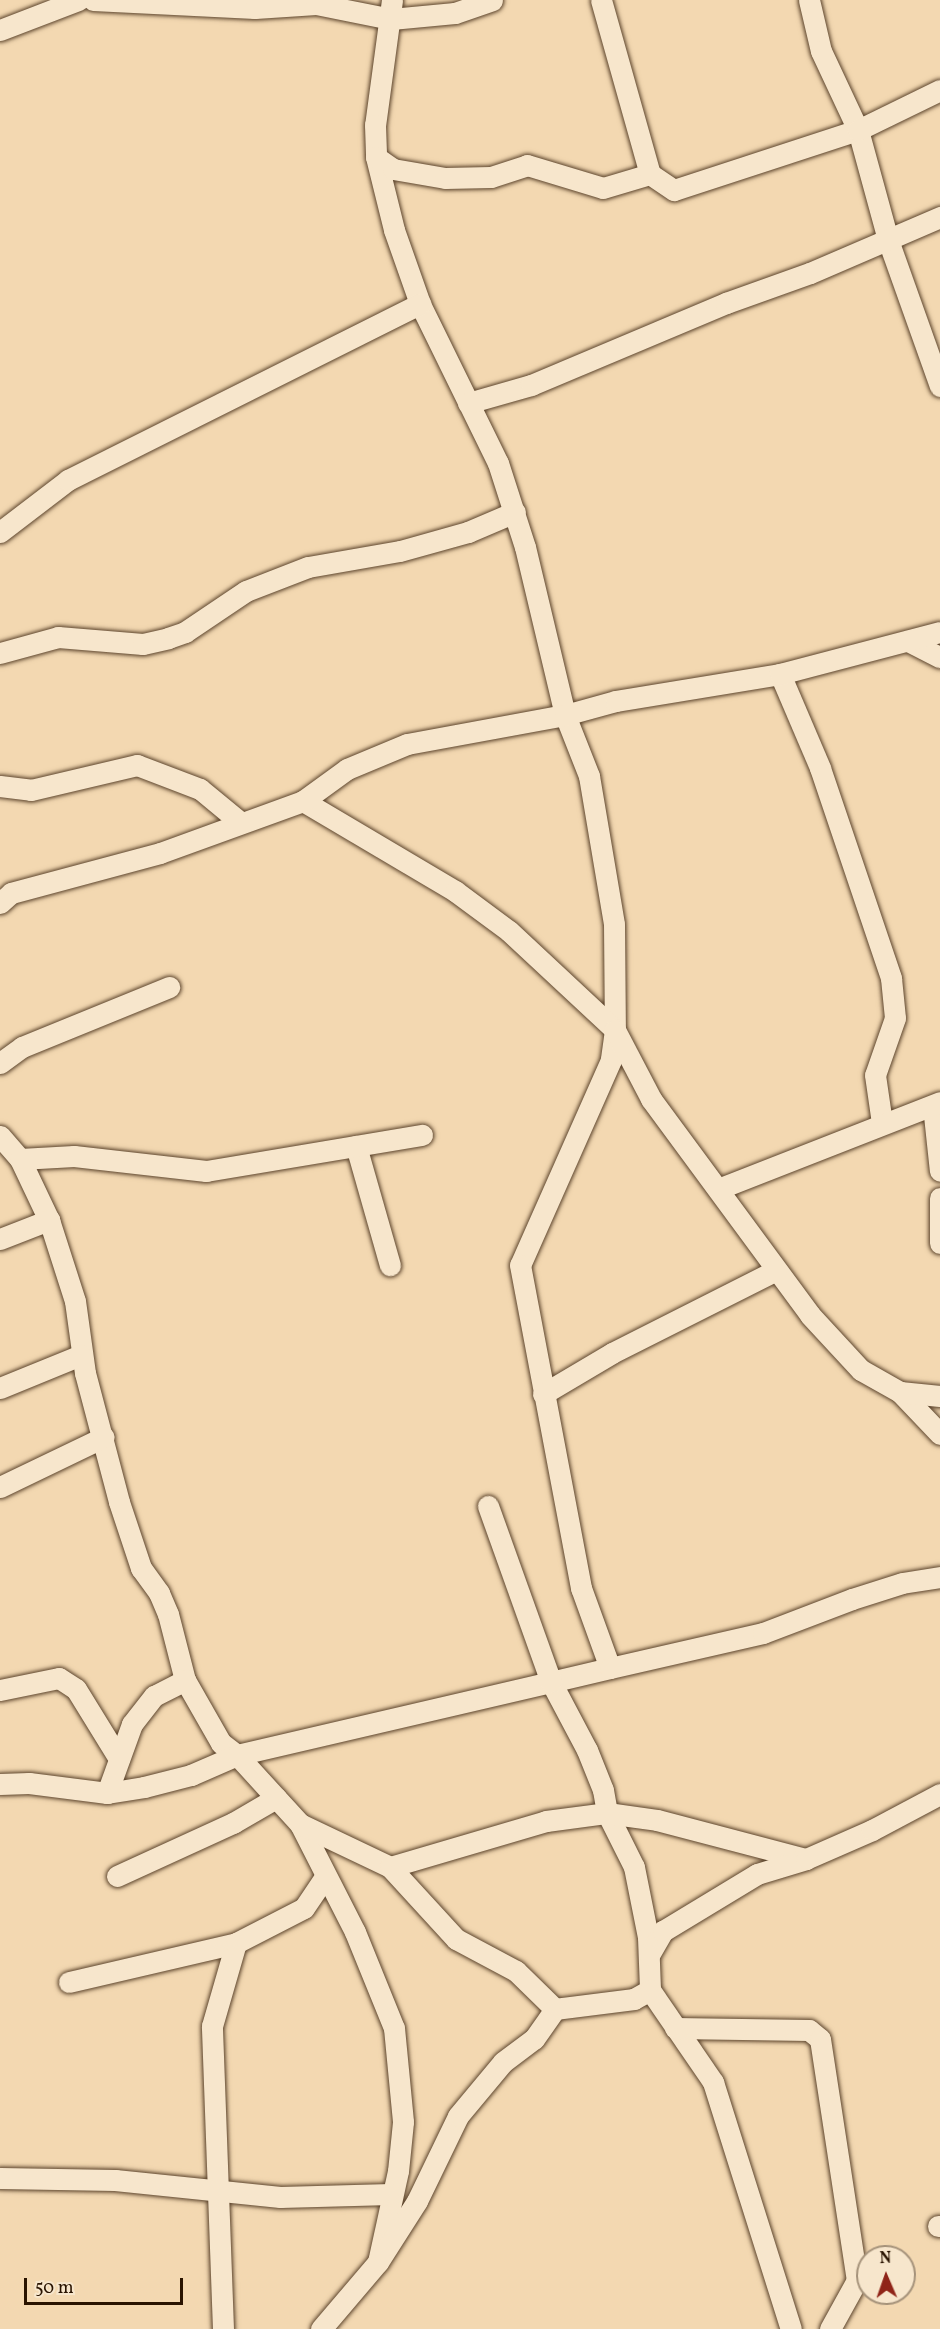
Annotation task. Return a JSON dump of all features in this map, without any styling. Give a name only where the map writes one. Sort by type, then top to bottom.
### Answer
[{"type":"street","points":[[0,30],[78,0]]},
{"type":"street","points":[[93,0],[316,4],[455,13],[492,0]]},
{"type":"street","points":[[601,0],[650,174],[674,190],[858,130],[940,90]]},
{"type":"street","points":[[809,0],[821,51],[858,130],[888,240],[940,386]]},
{"type":"street","points":[[391,9],[375,125],[375,157],[420,304],[498,463],[514,512],[565,715],[589,776],[614,924],[615,1030],[610,1060],[520,1265],[581,1588],[610,1668]]},
{"type":"street","points":[[375,157],[393,169],[446,178],[491,177],[527,165],[603,188],[650,174]]},
{"type":"street","points":[[468,403],[531,385],[940,217]]},
{"type":"street","points":[[0,532],[68,480],[420,304]]},
{"type":"street","points":[[0,653],[58,637],[143,644],[168,638],[185,632],[246,591],[308,567],[400,550],[468,532],[514,512]]},
{"type":"street","points":[[0,903],[11,893],[160,853],[303,801],[347,769],[407,744],[565,715],[616,701],[780,674],[940,632]]},
{"type":"street","points":[[908,641],[940,657]]},
{"type":"street","points":[[780,674],[820,768],[891,978],[895,1018],[875,1075],[882,1124]]},
{"type":"street","points":[[0,786],[31,790],[137,765],[200,789],[240,822]]},
{"type":"street","points":[[303,801],[456,891],[509,931],[615,1030],[651,1098],[810,1315],[861,1370],[900,1392],[940,1434]]},
{"type":"street","points":[[0,1063],[22,1047],[169,987]]},
{"type":"street","points":[[717,1189],[936,1104],[940,1171]]},
{"type":"street","points":[[20,1159],[74,1156],[206,1171],[423,1135]]},
{"type":"street","points":[[0,1136],[20,1159],[49,1220],[75,1301],[81,1355],[141,1568],[159,1593],[168,1614],[185,1680],[221,1743],[237,1755],[300,1824],[324,1878],[355,1932],[394,2028],[403,2121],[398,2170],[378,2262]]},
{"type":"street","points":[[356,1146],[390,1265]]},
{"type":"street","points":[[940,1198],[940,1243]]},
{"type":"street","points":[[0,1239],[49,1220]]},
{"type":"street","points":[[543,1394],[612,1353],[776,1270]]},
{"type":"street","points":[[0,1388],[81,1355]]},
{"type":"street","points":[[900,1392],[940,1396]]},
{"type":"street","points":[[0,1487],[104,1437]]},
{"type":"street","points":[[488,1506],[551,1682],[586,1750],[603,1790],[607,1813],[634,1867],[649,1955],[650,1990],[713,2082],[791,2329]]},
{"type":"street","points":[[0,1784],[29,1783],[107,1793],[191,1775],[237,1755],[763,1633],[852,1599],[902,1583],[940,1577]]},
{"type":"street","points":[[0,1690],[59,1678],[76,1689],[119,1758]]},
{"type":"street","points":[[107,1793],[132,1724],[154,1696],[185,1680]]},
{"type":"street","points":[[649,1955],[663,1931],[757,1874],[806,1859],[940,1794]]},
{"type":"street","points":[[117,1876],[233,1823],[276,1798]]},
{"type":"street","points":[[390,1868],[546,1821],[607,1813],[657,1820],[806,1859]]},
{"type":"street","points":[[300,1824],[390,1868],[456,1939],[516,1971],[555,2009]]},
{"type":"street","points":[[69,1982],[236,1943],[304,1908],[324,1878]]},
{"type":"street","points":[[223,2329],[220,2191],[212,2026],[236,1943]]},
{"type":"street","points":[[321,2329],[378,2262],[417,2201],[458,2116],[503,2062],[534,2039],[555,2009],[634,1999],[650,1990]]},
{"type":"street","points":[[675,2028],[809,2030],[820,2039],[857,2280],[830,2329]]},
{"type":"street","points":[[0,2178],[115,2180],[280,2197],[391,2194]]}]
